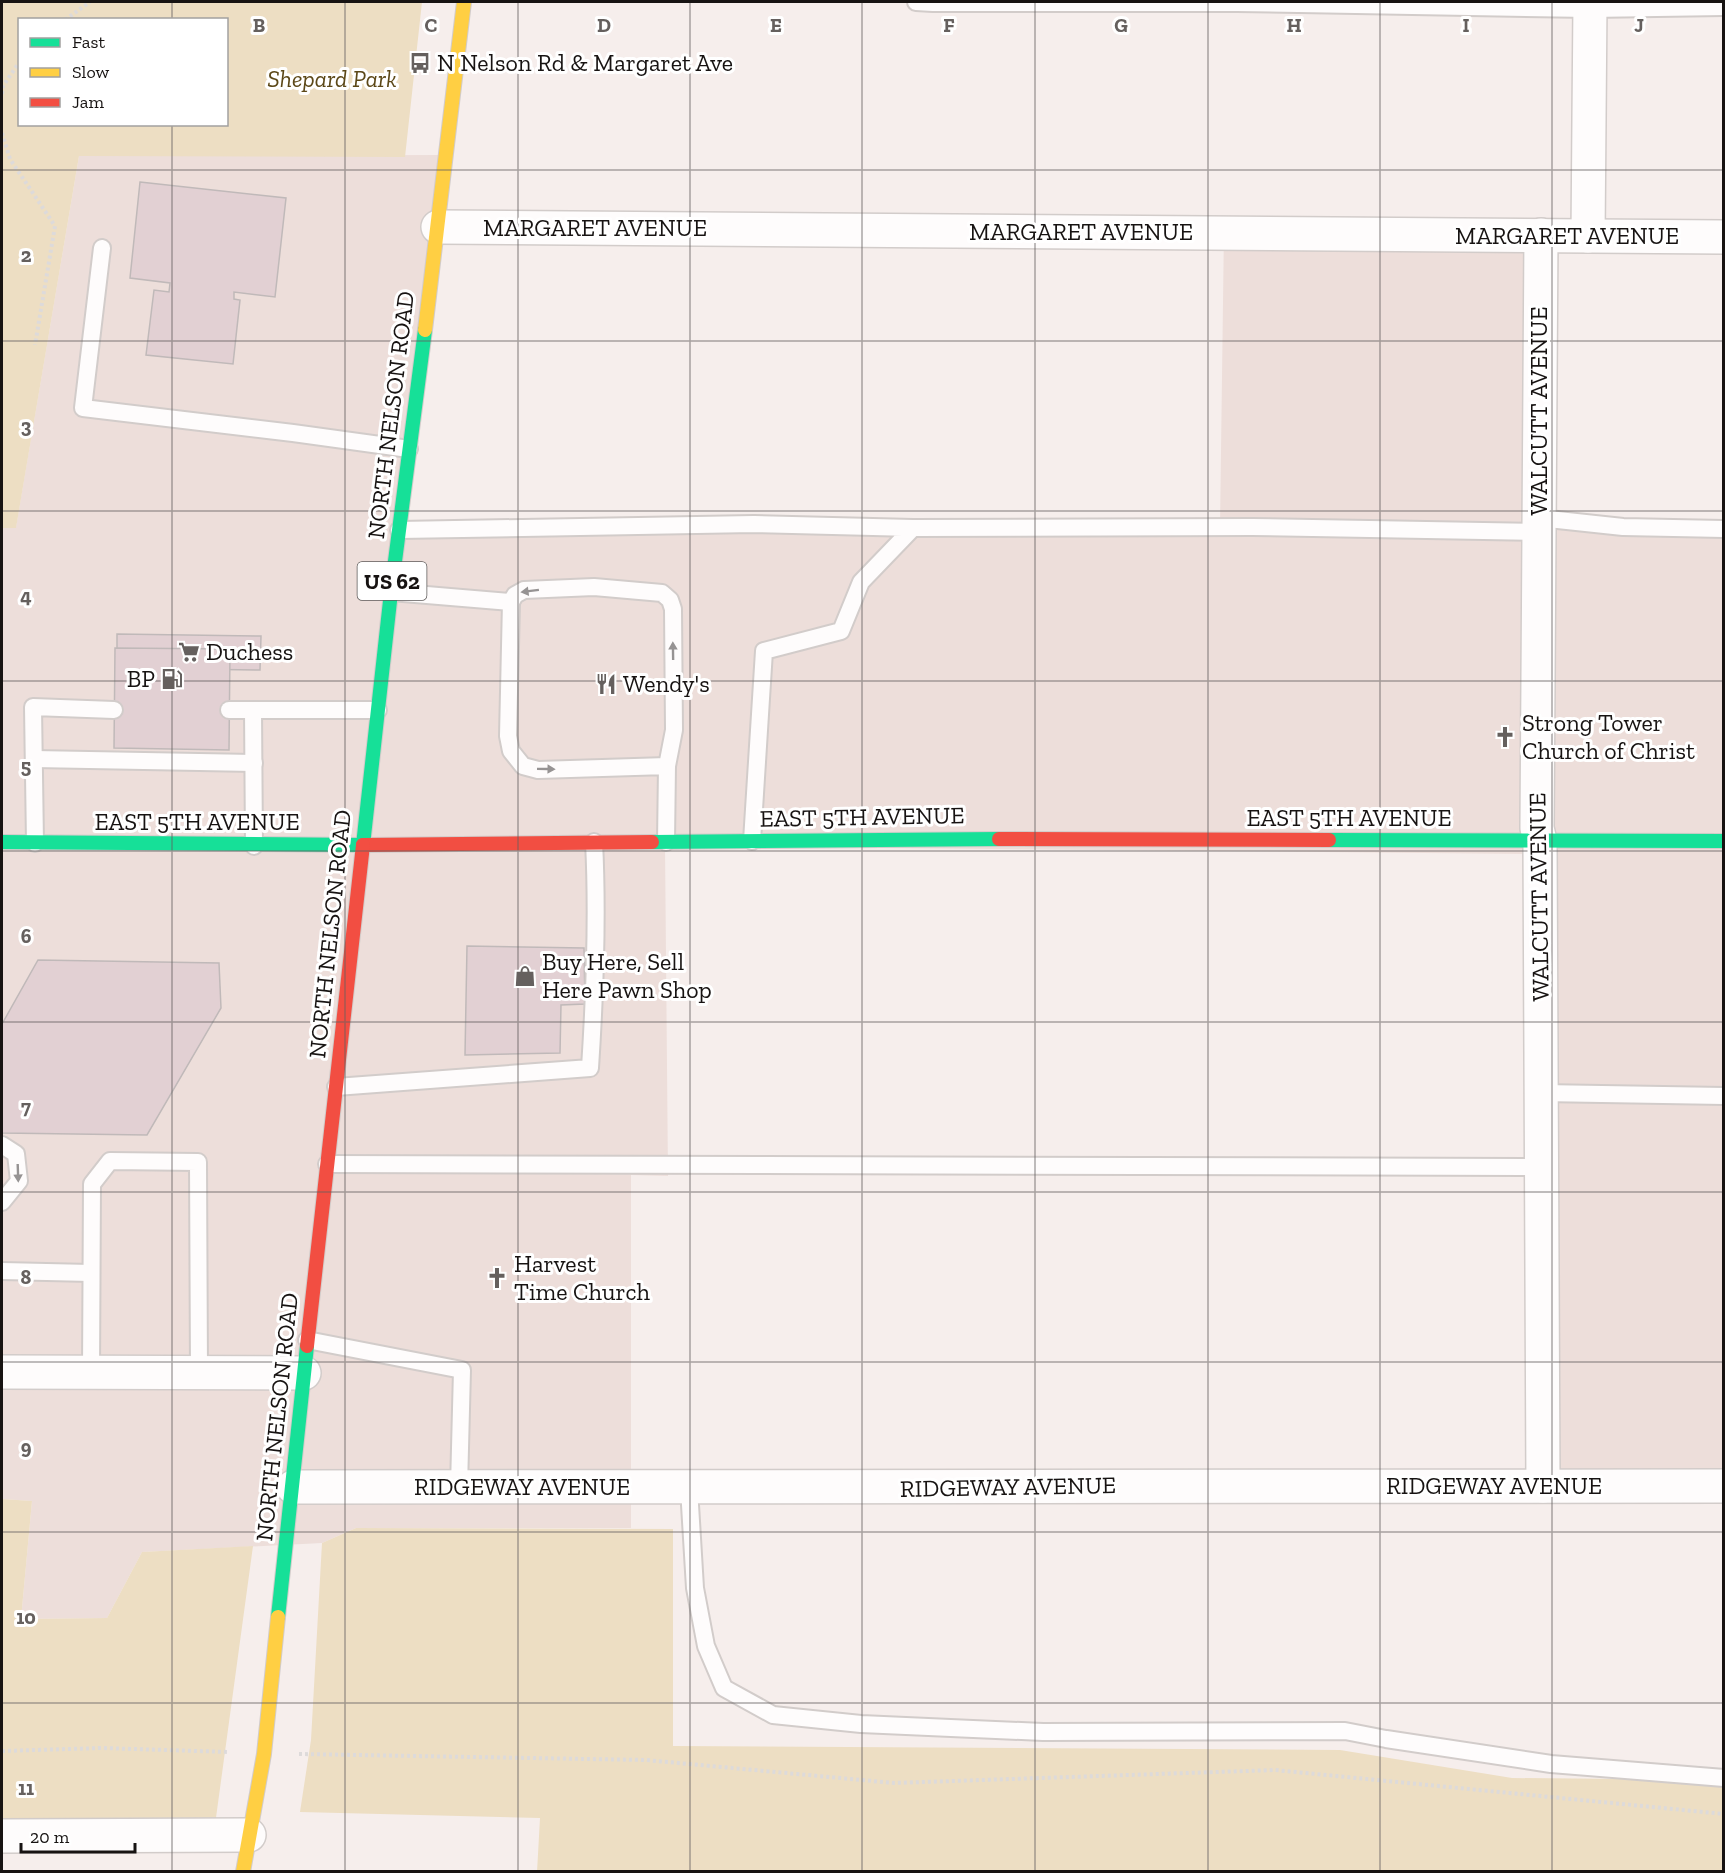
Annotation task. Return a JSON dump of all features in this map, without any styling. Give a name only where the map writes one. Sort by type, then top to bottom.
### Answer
[{"type":"main road","name":"NORTH NELSON ROAD","points":[[243,1872],[264,1754],[307,1340],[391,592],[438,227],[464,2]]},
{"type":"main road","name":"EAST 5TH AVENUE","points":[[2,842],[363,846],[978,839],[1724,841]]},
{"type":"street","points":[[1588,236],[1590,5]]},
{"type":"street","name":"MARGARET AVENUE","points":[[438,227],[1724,237]]},
{"type":"street","name":"WALCUTT AVENUE","points":[[1540,235],[1537,828],[1540,841],[1543,1486]]},
{"type":"street","points":[[2,1372],[304,1373]]},
{"type":"street","name":"RIDGEWAY AVENUE","points":[[293,1487],[1724,1486]]},
{"type":"street","points":[[2,1836],[249,1835]]},
{"type":"lane","points":[[916,2],[1724,7]]},
{"type":"lane","points":[[102,248],[83,408],[409,449]]},
{"type":"lane","points":[[399,530],[754,524],[913,528],[1539,525],[1724,529]]},
{"type":"lane","points":[[752,841],[764,651],[841,632],[861,582],[913,528]]},
{"type":"lane","points":[[666,842],[669,759],[674,730],[673,609],[670,600],[662,593],[594,587],[524,590],[515,595],[511,603],[508,736],[511,751],[523,766],[538,770],[669,759]]},
{"type":"lane","points":[[391,592],[511,603]]},
{"type":"lane","points":[[35,843],[33,707],[114,710]]},
{"type":"lane","points":[[229,710],[378,710]]},
{"type":"lane","points":[[253,710],[254,846]]},
{"type":"lane","points":[[34,759],[254,763]]},
{"type":"lane","points":[[336,1087],[590,1068],[597,960],[594,842]]},
{"type":"lane","points":[[1541,1093],[1724,1096]]},
{"type":"lane","points":[[2,1145],[16,1154],[20,1180],[2,1202]]},
{"type":"lane","points":[[91,1372],[92,1184],[110,1161],[198,1162],[199,1373]]},
{"type":"lane","points":[[327,1164],[1542,1167]]},
{"type":"lane","points":[[2,1271],[91,1273]]},
{"type":"lane","points":[[307,1340],[462,1370],[459,1487]]},
{"type":"lane","points":[[689,1488],[695,1588],[706,1646],[724,1688],[773,1715],[861,1724],[1043,1732],[1345,1731],[1551,1764],[1724,1778]]},
{"type":"path","points":[[68,18],[90,2]]},
{"type":"path","points":[[2,94],[3,86],[18,64]]},
{"type":"path","points":[[2,133],[10,159],[55,226],[35,345]]},
{"type":"path","points":[[2,1751],[102,1748],[264,1754],[646,1760],[894,1783],[1275,1770],[1724,1814]]},
{"type":"shaded area","points":[[441,155],[402,525],[1220,527],[1224,228],[1548,230],[1543,522],[1723,522],[1723,1489],[1542,1489],[1536,854],[665,846],[668,1176],[631,1175],[631,1528],[356,1528],[322,1543],[142,1552],[107,1618],[21,1619],[32,1501],[2,1499],[2,528],[16,527],[79,156]]},
{"type":"green space","name":"Shepard Park","points":[[2,2],[422,2],[405,157],[79,156],[16,528],[2,528]]},
{"type":"green space","points":[[2,1499],[32,1501],[21,1619],[107,1618],[142,1552],[253,1546],[215,1825],[2,1823]]},
{"type":"green space","points":[[356,1528],[673,1529],[673,1746],[1340,1750],[1512,1778],[1723,1780],[1724,1871],[537,1872],[540,1818],[300,1812],[311,1740],[322,1543]]},
{"type":"building","points":[[140,182],[286,198],[275,297],[234,292],[234,299],[240,300],[233,364],[146,355],[154,290],[169,292],[170,283],[130,278]]},
{"type":"building","name":"Duchess","points":[[117,634],[261,636],[260,670],[117,668]]},
{"type":"building","name":"BP","points":[[115,648],[230,649],[229,750],[114,748]]},
{"type":"building","name":"Buy Here, Sell Here Pawn Shop","points":[[467,946],[584,948],[585,1004],[561,1005],[560,1053],[465,1055]]},
{"type":"building","points":[[38,960],[219,963],[221,1008],[147,1135],[2,1133],[2,1024]]},
{"type":"traffic: fast","points":[[363,845],[391,592],[425,330]]},
{"type":"traffic: fast","points":[[652,842],[999,839]]},
{"type":"traffic: fast","points":[[1329,840],[1724,841]]},
{"type":"traffic: fast","points":[[2,842],[363,845]]},
{"type":"traffic: fast","points":[[278,1617],[307,1346]]},
{"type":"traffic: slow","points":[[425,330],[464,2]]},
{"type":"traffic: slow","points":[[243,1872],[264,1754],[278,1617]]},
{"type":"traffic: jam","points":[[999,839],[1329,840]]},
{"type":"traffic: jam","points":[[363,845],[652,842]]},
{"type":"traffic: jam","points":[[307,1346],[363,845]]},
{"type":"place","name":"N Nelson Rd & Margaret Ave","points":[[420,63]]},
{"type":"place","name":"Duchess","points":[[189,652]]},
{"type":"place","name":"BP","points":[[172,679]]},
{"type":"place","name":"Wendy's","points":[[606,684]]},
{"type":"place","name":"Strong Tower Church of Christ","points":[[1505,737]]},
{"type":"place","name":"Buy Here, Sell Here Pawn Shop","points":[[525,976]]},
{"type":"place","name":"Harvest Time Church","points":[[497,1278]]}]
